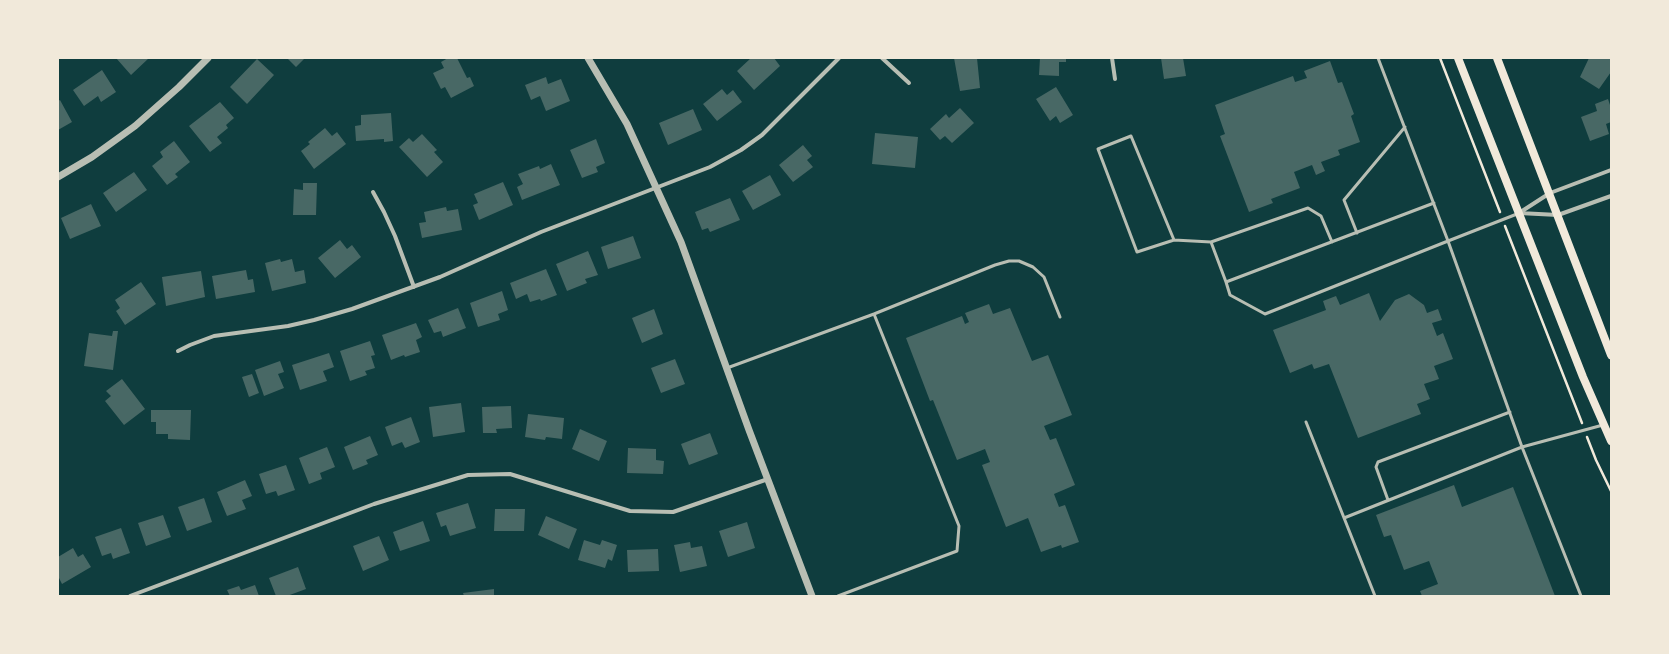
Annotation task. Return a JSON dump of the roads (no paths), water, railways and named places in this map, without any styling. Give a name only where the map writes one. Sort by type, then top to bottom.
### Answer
[{"type":"main road","points":[[1458,58],[1583,376],[1611,440]]},
{"type":"main road","points":[[1497,58],[1611,355]]},
{"type":"street","points":[[58,178],[92,157],[135,126],[179,87],[208,58]]},
{"type":"street","points":[[588,58],[628,124],[681,242],[812,596]]},
{"type":"street","points":[[178,352],[196,342],[214,336],[288,326],[352,309],[414,287],[541,232],[710,167],[741,150],[762,135],[839,58]]},
{"type":"street","points":[[882,58],[909,83]]},
{"type":"street","points":[[1112,58],[1115,79]]},
{"type":"street","points":[[1519,213],[1550,193],[1611,170]]},
{"type":"street","points":[[373,192],[390,224],[414,287]]},
{"type":"street","points":[[1519,213],[1558,215],[1611,196]]},
{"type":"street","points":[[130,596],[374,504],[468,475],[510,474],[630,511],[673,512],[768,479]]},
{"type":"lane","points":[[1378,58],[1434,203],[1522,447],[1581,596]]},
{"type":"lane","points":[[1356,232],[1344,200],[1405,127]]},
{"type":"lane","points":[[1174,240],[1131,136],[1098,149],[1137,252],[1174,240],[1211,242],[1308,208],[1321,216],[1332,242]]},
{"type":"lane","points":[[1226,282],[1434,203]]},
{"type":"lane","points":[[1211,242],[1230,295],[1265,314],[1519,213]]},
{"type":"lane","points":[[727,368],[874,314],[995,265],[1009,261],[1019,261],[1033,267],[1044,277],[1060,317]]},
{"type":"lane","points":[[838,596],[957,551],[959,526],[874,314]]},
{"type":"lane","points":[[1388,500],[1376,467],[1378,462],[1510,412]]},
{"type":"lane","points":[[1306,422],[1375,596]]},
{"type":"lane","points":[[1344,518],[1522,447],[1604,425]]}]
